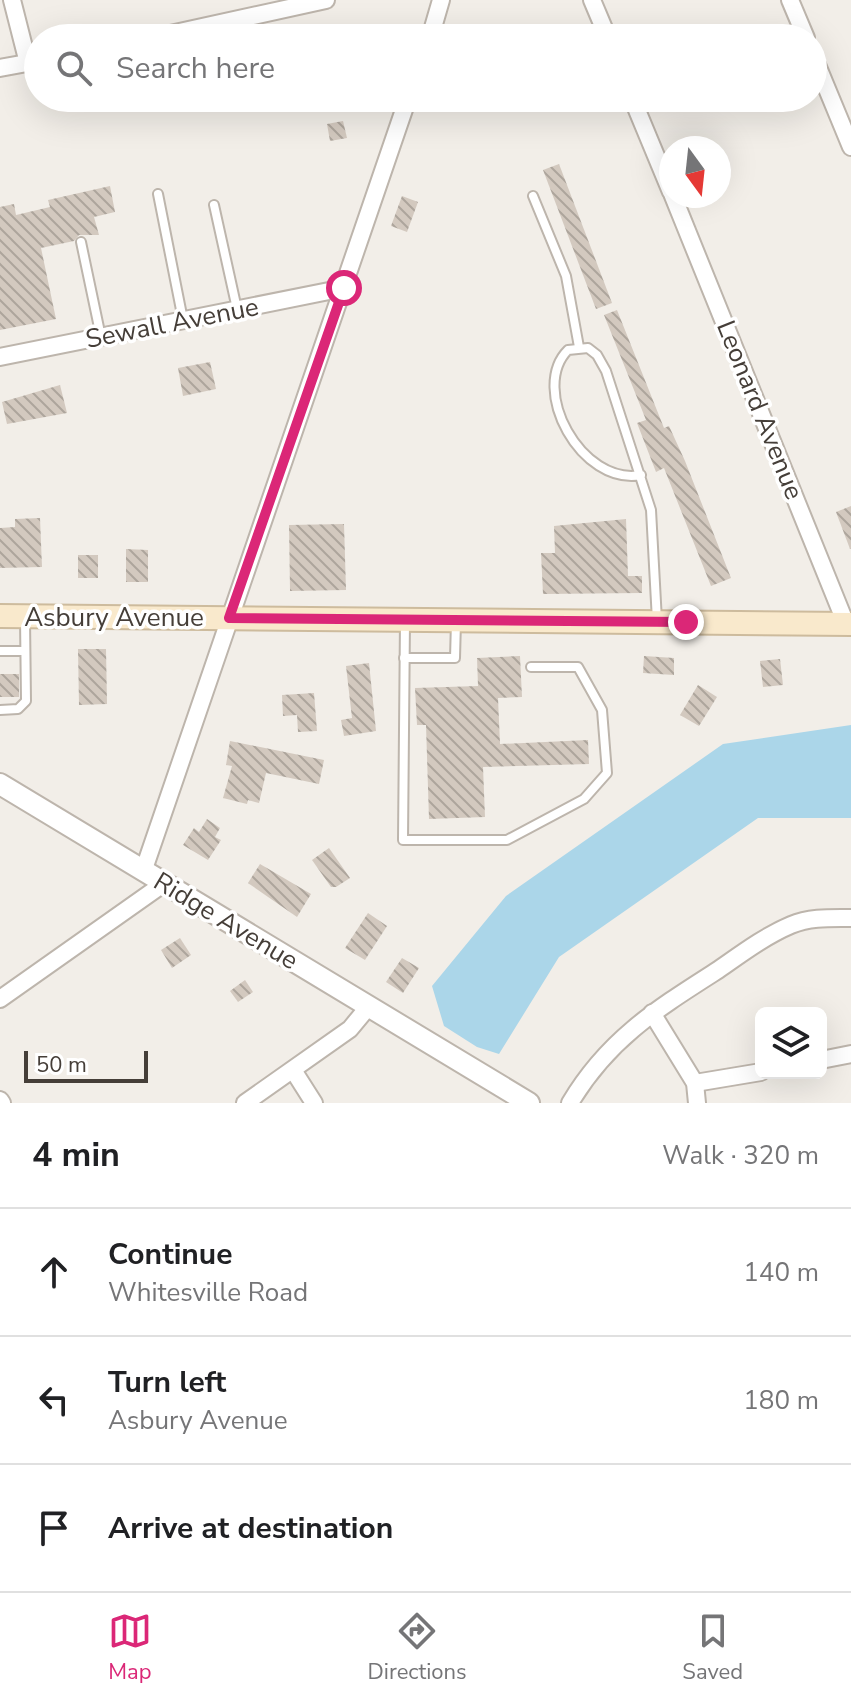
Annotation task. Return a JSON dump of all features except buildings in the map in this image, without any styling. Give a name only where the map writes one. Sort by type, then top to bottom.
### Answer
[{"type":"main road","name":"Asbury Avenue","points":[[0,616],[848,624]]},
{"type":"street","points":[[12,0],[24,35]]},
{"type":"street","points":[[216,24],[326,0]]},
{"type":"street","points":[[434,24],[441,0]]},
{"type":"street","points":[[592,0],[602,24]]},
{"type":"street","points":[[790,0],[800,24]]},
{"type":"street","points":[[0,68],[24,64]]},
{"type":"street","points":[[827,89],[851,147]]},
{"type":"street","points":[[143,872],[403,112]]},
{"type":"street","name":"Leonard Avenue","points":[[638,112],[659,163]]},
{"type":"street","name":"Leonard Avenue","points":[[678,208],[848,624]]},
{"type":"street","name":"Sewall Avenue","points":[[0,357],[344,288]]},
{"type":"street","name":"Ridge Avenue","points":[[0,784],[529,1103]]},
{"type":"street","points":[[0,999],[163,884]]},
{"type":"street","points":[[570,1103],[599,1060],[652,1013],[782,929],[814,919],[851,918]]},
{"type":"street","points":[[245,1103],[350,1029],[369,1006]]},
{"type":"street","points":[[652,1013],[695,1083],[697,1103]]},
{"type":"street","points":[[827,1059],[851,1054]]},
{"type":"street","points":[[293,1070],[314,1103]]},
{"type":"street","points":[[695,1083],[755,1073]]},
{"type":"lane","points":[[158,194],[183,321]]},
{"type":"lane","points":[[533,196],[566,276],[579,347]]},
{"type":"lane","points":[[214,205],[237,310]]},
{"type":"lane","points":[[81,242],[101,337]]},
{"type":"lane","points":[[641,475],[618,477],[601,469],[567,430],[559,410],[556,370],[568,350],[588,348],[597,355],[606,371],[641,475],[654,543],[657,621]]},
{"type":"lane","points":[[0,710],[18,709],[26,701],[25,617]]},
{"type":"lane","points":[[405,619],[403,840],[507,840],[584,799],[607,773],[602,710],[578,667],[531,667]]},
{"type":"lane","points":[[404,658],[455,658],[456,620]]},
{"type":"lane","points":[[0,651],[25,651]]},
{"type":"water","points":[[851,725],[851,818],[758,818],[559,957],[499,1054],[477,1047],[444,1026],[432,986],[506,896],[723,744]]},
{"type":"route","points":[[344,288],[229,618],[686,622]]}]
